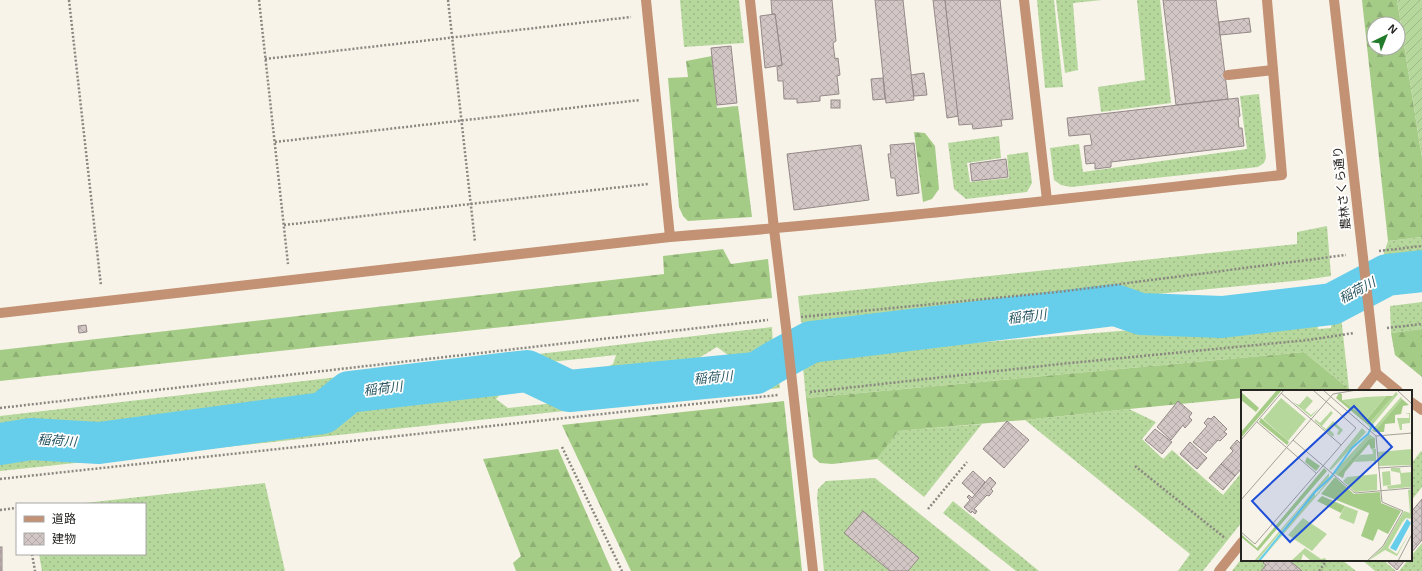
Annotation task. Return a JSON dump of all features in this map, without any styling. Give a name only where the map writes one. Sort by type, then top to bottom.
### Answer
[{"type":"street","points":[[646,0],[670,237]]},
{"type":"street","points":[[750,0],[774,229],[786,323],[813,571]]},
{"type":"street","points":[[1024,0],[1046,200]]},
{"type":"street","points":[[0,313],[670,237],[774,229],[1282,175],[1267,0]]},
{"type":"street","name":"農林さくら通り","points":[[1334,0],[1376,373]]},
{"type":"street","points":[[1228,75],[1273,70]]},
{"type":"street","points":[[1363,390],[1376,373],[1397,390]]},
{"type":"street","points":[[1412,403],[1422,410]]},
{"type":"street","points":[[1219,571],[1240,545]]},
{"type":"path","points":[[70,0],[102,301]]},
{"type":"path","points":[[259,0],[290,280]]},
{"type":"path","points":[[448,0],[477,260]]},
{"type":"path","points":[[265,59],[647,15]]},
{"type":"path","points":[[275,142],[656,98]]},
{"type":"path","points":[[284,225],[665,182]]},
{"type":"path","points":[[0,408],[786,323],[1066,291],[1362,255],[1422,246]]},
{"type":"path","points":[[0,479],[793,391],[1308,340],[1370,329],[1422,324]]},
{"type":"path","points":[[562,447],[622,571]]},
{"type":"path","points":[[928,509],[967,462]]},
{"type":"path","points":[[1134,466],[1240,545]]},
{"type":"path","points":[[0,510],[16,508]]},
{"type":"path","points":[[32,555],[35,571]]},
{"type":"path","points":[[1319,571],[1326,561]]},
{"type":"green space","points":[[680,0],[739,0],[744,43],[684,47]]},
{"type":"green space","points":[[1037,0],[1054,0],[1063,87],[1045,88]]},
{"type":"green space","points":[[1056,0],[1102,0],[1073,3],[1078,70],[1065,73]]},
{"type":"green space","points":[[1137,0],[1160,0],[1171,103],[1101,112],[1098,87],[1145,80]]},
{"type":"green space","points":[[1362,0],[1397,0],[1400,16],[1366,16],[1366,37]]},
{"type":"green space","points":[[1397,0],[1422,0],[1422,158],[1406,56],[1406,16],[1400,16]]},
{"type":"green space","points":[[712,56],[717,108],[738,106],[752,217],[688,221],[683,216],[679,207],[668,78],[688,77],[686,61]]},
{"type":"green space","points":[[1368,56],[1406,56],[1422,158],[1422,237],[1388,241]]},
{"type":"green space","points":[[1259,94],[1266,158],[1264,163],[1258,167],[1071,187],[1061,185],[1054,180],[1050,148],[1079,144],[1083,172],[1247,149],[1240,96]]},
{"type":"green space","points":[[914,132],[925,133],[935,146],[939,189],[932,199],[923,202]]},
{"type":"green space","points":[[999,136],[1001,158],[967,163],[970,182],[1009,178],[1007,155],[1028,152],[1032,183],[1027,192],[966,199],[954,189],[948,143]]},
{"type":"green space","points":[[1327,226],[1331,276],[1304,280],[813,327],[801,322],[798,296],[1297,244],[1297,232]]},
{"type":"green space","points":[[1422,237],[1422,266],[1386,271],[1383,256],[1388,241]]},
{"type":"green space","points":[[723,249],[731,264],[768,259],[772,298],[0,381],[0,350],[664,274],[663,256]]},
{"type":"green space","points":[[1422,302],[1422,329],[1391,333],[1390,306]]},
{"type":"green space","points":[[1316,315],[1318,329],[1331,328],[1332,316],[1341,316],[1349,389],[1304,352],[806,398],[802,357]]},
{"type":"green space","points":[[772,327],[773,346],[760,360],[739,363],[717,347],[689,364],[580,381],[613,364],[616,355],[333,385],[314,400],[115,431],[79,425],[0,436],[0,416]]},
{"type":"green space","points":[[1422,329],[1422,377],[1395,355],[1391,333]]},
{"type":"green space","points":[[1304,352],[1349,389],[1241,390],[1241,398],[898,431],[877,459],[832,464],[820,463],[813,457],[806,398]]},
{"type":"green space","points":[[778,372],[780,388],[0,471],[0,455],[34,449],[63,453],[96,454],[333,424],[348,400],[528,379],[530,386],[504,390],[496,399],[508,408],[760,381]]},
{"type":"green space","points":[[784,401],[802,571],[631,571],[562,425]]},
{"type":"green space","points":[[1129,409],[1156,422],[1142,439],[1163,459],[1172,450],[1223,495],[1241,473],[1241,523],[1203,571],[1178,571],[1190,554],[1025,420]]},
{"type":"green space","points":[[982,424],[924,497],[877,459],[897,431]]},
{"type":"green space","points":[[558,449],[612,571],[516,571],[513,563],[521,556],[483,459]]},
{"type":"green space","points":[[1421,451],[1422,487],[1412,500],[1412,463]]},
{"type":"green space","points":[[875,478],[991,571],[824,571],[817,498],[818,489],[826,481]]},
{"type":"green space","points":[[265,483],[285,571],[42,571],[39,555],[146,555],[146,503],[85,503]]},
{"type":"green space","points":[[953,501],[1039,571],[1016,571],[943,513]]},
{"type":"green space","points":[[1422,543],[1422,571],[1399,571],[1407,561],[1412,561],[1412,555]]},
{"type":"green space","points":[[1241,559],[1241,561],[1343,561],[1356,571],[1232,571]]},
{"type":"green space","points":[[1363,561],[1384,561],[1396,571],[1375,571]]},
{"type":"water","points":[[1422,267],[1422,275],[1387,278],[1386,271]]},
{"type":"building","points":[[771,0],[832,0],[836,41],[833,43],[835,59],[838,58],[840,75],[837,76],[839,94],[820,96],[820,101],[797,103],[797,99],[784,99],[783,81],[778,81],[777,67],[782,65],[775,14],[772,14]]},
{"type":"building","points":[[875,0],[903,0],[914,100],[886,103]]},
{"type":"building","points":[[933,0],[945,0],[959,116],[947,118]]},
{"type":"building","points":[[945,0],[1000,0],[1013,119],[1001,120],[1002,126],[973,129],[972,124],[959,125]]},
{"type":"building","points":[[1163,0],[1216,0],[1228,99],[1176,105]]},
{"type":"building","points":[[775,14],[782,65],[765,68],[760,16]]},
{"type":"building","points":[[1249,18],[1251,32],[1220,35],[1219,22]]},
{"type":"building","points":[[731,46],[737,103],[717,105],[711,48]]},
{"type":"building","points":[[924,73],[927,95],[914,96],[911,75]]},
{"type":"building","points":[[883,78],[885,99],[873,100],[871,79]]},
{"type":"building","points":[[1238,98],[1240,116],[1238,117],[1239,128],[1242,128],[1244,146],[1111,162],[1111,167],[1095,169],[1095,163],[1086,164],[1084,146],[1092,145],[1090,134],[1069,136],[1067,118]]},
{"type":"building","points":[[831,100],[840,100],[840,108],[831,108]]},
{"type":"building","points":[[914,143],[919,193],[897,196],[895,178],[891,178],[888,154],[891,154],[890,145]]},
{"type":"building","points":[[861,145],[869,200],[794,210],[787,154]]},
{"type":"building","points":[[1006,159],[1008,177],[972,181],[970,164]]},
{"type":"building","points":[[86,325],[87,332],[79,333],[78,326]]},
{"type":"building","points":[[1178,401],[1192,413],[1189,417],[1192,420],[1185,428],[1183,425],[1171,440],[1157,427]]},
{"type":"building","points":[[1214,416],[1227,429],[1224,432],[1227,434],[1220,441],[1218,440],[1206,453],[1193,442],[1207,426],[1204,423],[1208,418],[1211,419]]},
{"type":"building","points":[[1007,421],[1029,440],[1004,468],[983,449]]},
{"type":"building","points":[[1155,429],[1172,442],[1162,454],[1145,440]]},
{"type":"building","points":[[1237,440],[1240,443],[1241,442],[1241,469],[1235,476],[1221,464],[1233,451],[1230,448]]},
{"type":"building","points":[[1190,442],[1207,458],[1197,469],[1180,454]]},
{"type":"building","points":[[1221,464],[1235,476],[1223,490],[1209,478]]},
{"type":"building","points":[[973,471],[985,482],[975,495],[962,483]]},
{"type":"building","points":[[990,477],[996,483],[991,489],[993,491],[989,496],[987,495],[974,509],[977,511],[975,514],[972,511],[971,513],[964,507],[970,500],[967,497],[969,495],[972,498]]},
{"type":"building","points":[[1422,499],[1422,540],[1412,552],[1412,511]]},
{"type":"building","points":[[863,511],[919,558],[908,571],[890,571],[844,533]]},
{"type":"building","points":[[0,547],[2,547],[2,571],[0,571]]},
{"type":"building","points":[[1265,561],[1290,561],[1302,571],[1261,571],[1266,565],[1263,563]]},
{"type":"building","points":[[1387,561],[1404,561],[1397,570]]},
{"type":"waterway","name":"稲荷川","points":[[0,444],[31,439],[99,443],[323,413],[349,392],[527,371],[569,391],[756,373],[811,342],[1115,305],[1141,314],[1222,317],[1332,304],[1387,275],[1422,271]]}]
